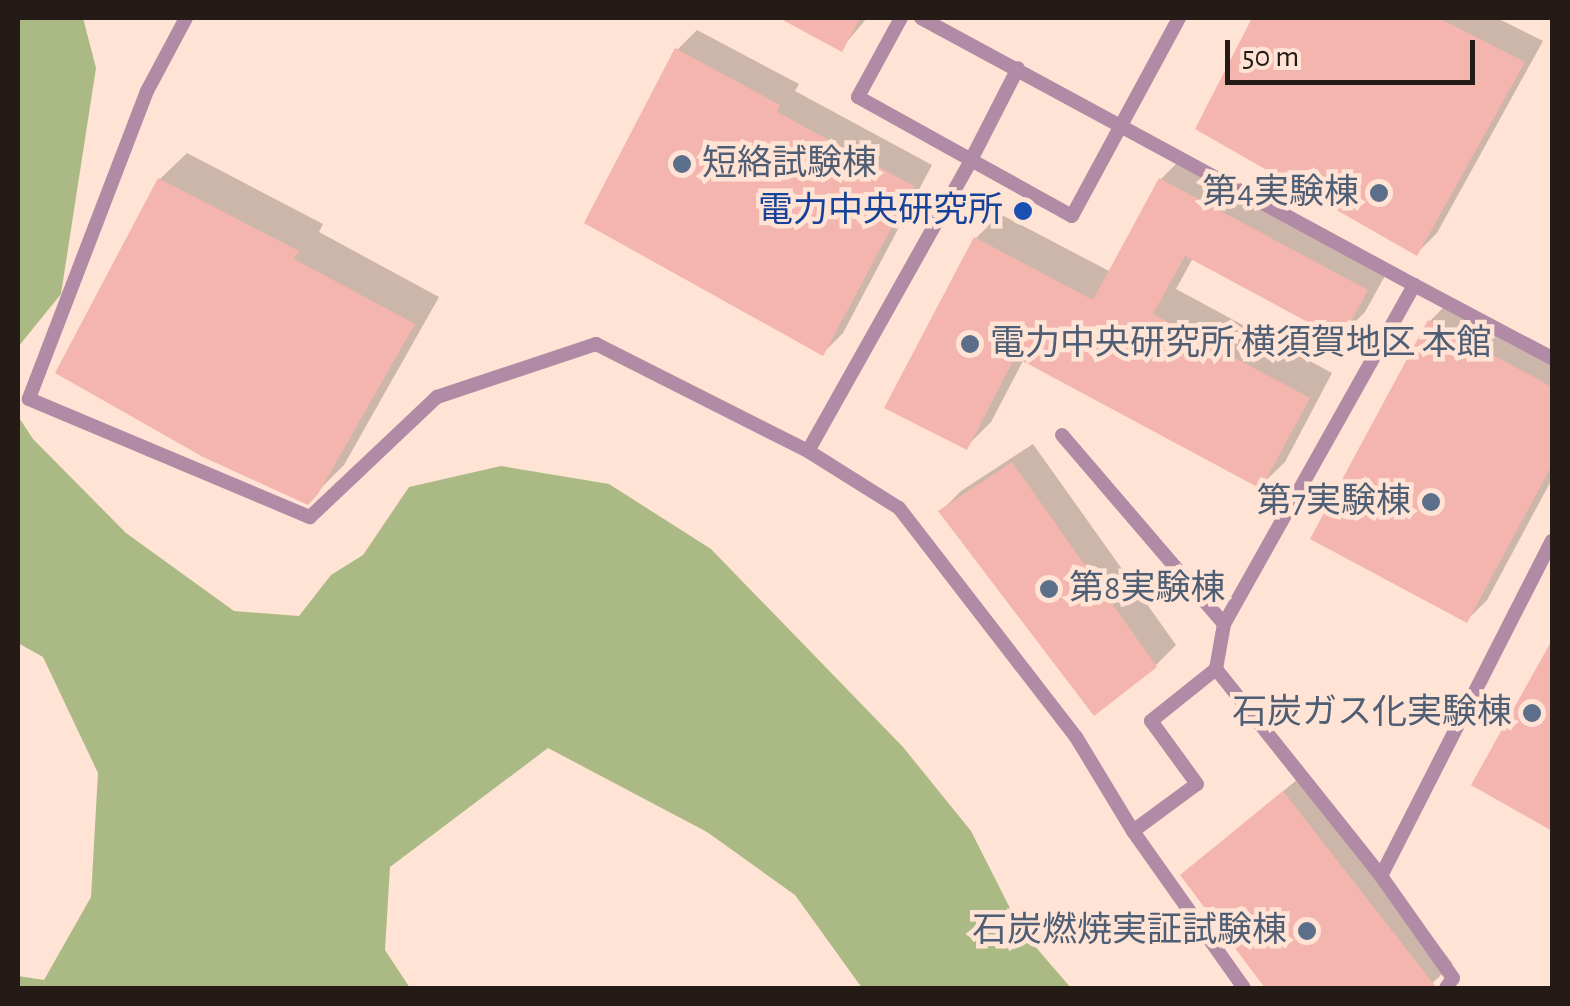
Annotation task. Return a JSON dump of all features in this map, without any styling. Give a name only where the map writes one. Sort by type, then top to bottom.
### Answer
[{"type":"lane","points":[[186,18],[147,91],[28,399],[310,517],[436,398],[596,344],[808,451],[899,508],[1076,738],[1133,831],[1244,988]]},
{"type":"lane","points":[[901,18],[858,97],[1072,216],[1179,18]]},
{"type":"lane","points":[[921,18],[1552,358]]},
{"type":"lane","points":[[808,451],[971,160],[1018,68]]},
{"type":"lane","points":[[1133,831],[1197,784],[1151,721],[1216,669],[1224,624],[1414,285]]},
{"type":"lane","points":[[1062,434],[1224,624]]},
{"type":"lane","points":[[1381,876],[1552,542]]},
{"type":"lane","points":[[1216,669],[1381,876],[1453,978],[1446,988]]},
{"type":"green space","points":[[18,18],[83,18],[96,68],[61,294],[18,347]]},
{"type":"green space","points":[[18,416],[33,439],[126,533],[234,611],[299,616],[331,575],[363,555],[409,487],[501,466],[609,484],[711,549],[903,747],[971,831],[1021,930],[1071,988],[862,988],[795,895],[707,832],[548,748],[390,867],[385,950],[410,988],[18,988],[18,976],[44,980],[91,897],[98,773],[43,657],[18,643]]},
{"type":"building","points":[[779,18],[860,18],[842,52]]},
{"type":"building","name":"第4実験棟","points":[[1252,18],[1439,18],[1525,62],[1417,256],[1195,129]]},
{"type":"building","points":[[675,48],[780,105],[777,112],[914,186],[823,356],[584,223]]},
{"type":"building","points":[[158,178],[299,251],[294,259],[415,324],[318,494],[308,505],[203,457],[55,373]]},
{"type":"building","points":[[1159,178],[1368,290],[1341,340],[1185,256],[1153,314],[1310,398],[1261,489],[1015,357],[967,450],[884,408],[974,237],[1093,300]]},
{"type":"building","name":"第7実験棟","points":[[1428,320],[1552,387],[1552,465],[1467,623],[1310,539]]},
{"type":"building","name":"第8実験棟","points":[[1012,462],[1157,667],[1094,716],[938,511]]},
{"type":"building","name":"石炭ガス化実験棟","points":[[1552,640],[1552,831],[1471,785]]},
{"type":"building","name":"石炭燃焼実証試験棟","points":[[1283,791],[1436,988],[1265,988],[1180,875]]},
{"type":"place","name":"短絡試験棟","points":[[682,164]]},
{"type":"place","name":"第4実験棟","points":[[1379,193]]},
{"type":"place","name":"電力中央研究所","points":[[1023,211]]},
{"type":"place","name":"電力中央研究所 横須賀地区 本館","points":[[970,344]]},
{"type":"place","name":"第7実験棟","points":[[1431,502]]},
{"type":"place","name":"第8実験棟","points":[[1049,589]]},
{"type":"place","name":"石炭ガス化実験棟","points":[[1532,713]]},
{"type":"place","name":"石炭燃焼実証試験棟","points":[[1307,931]]}]
